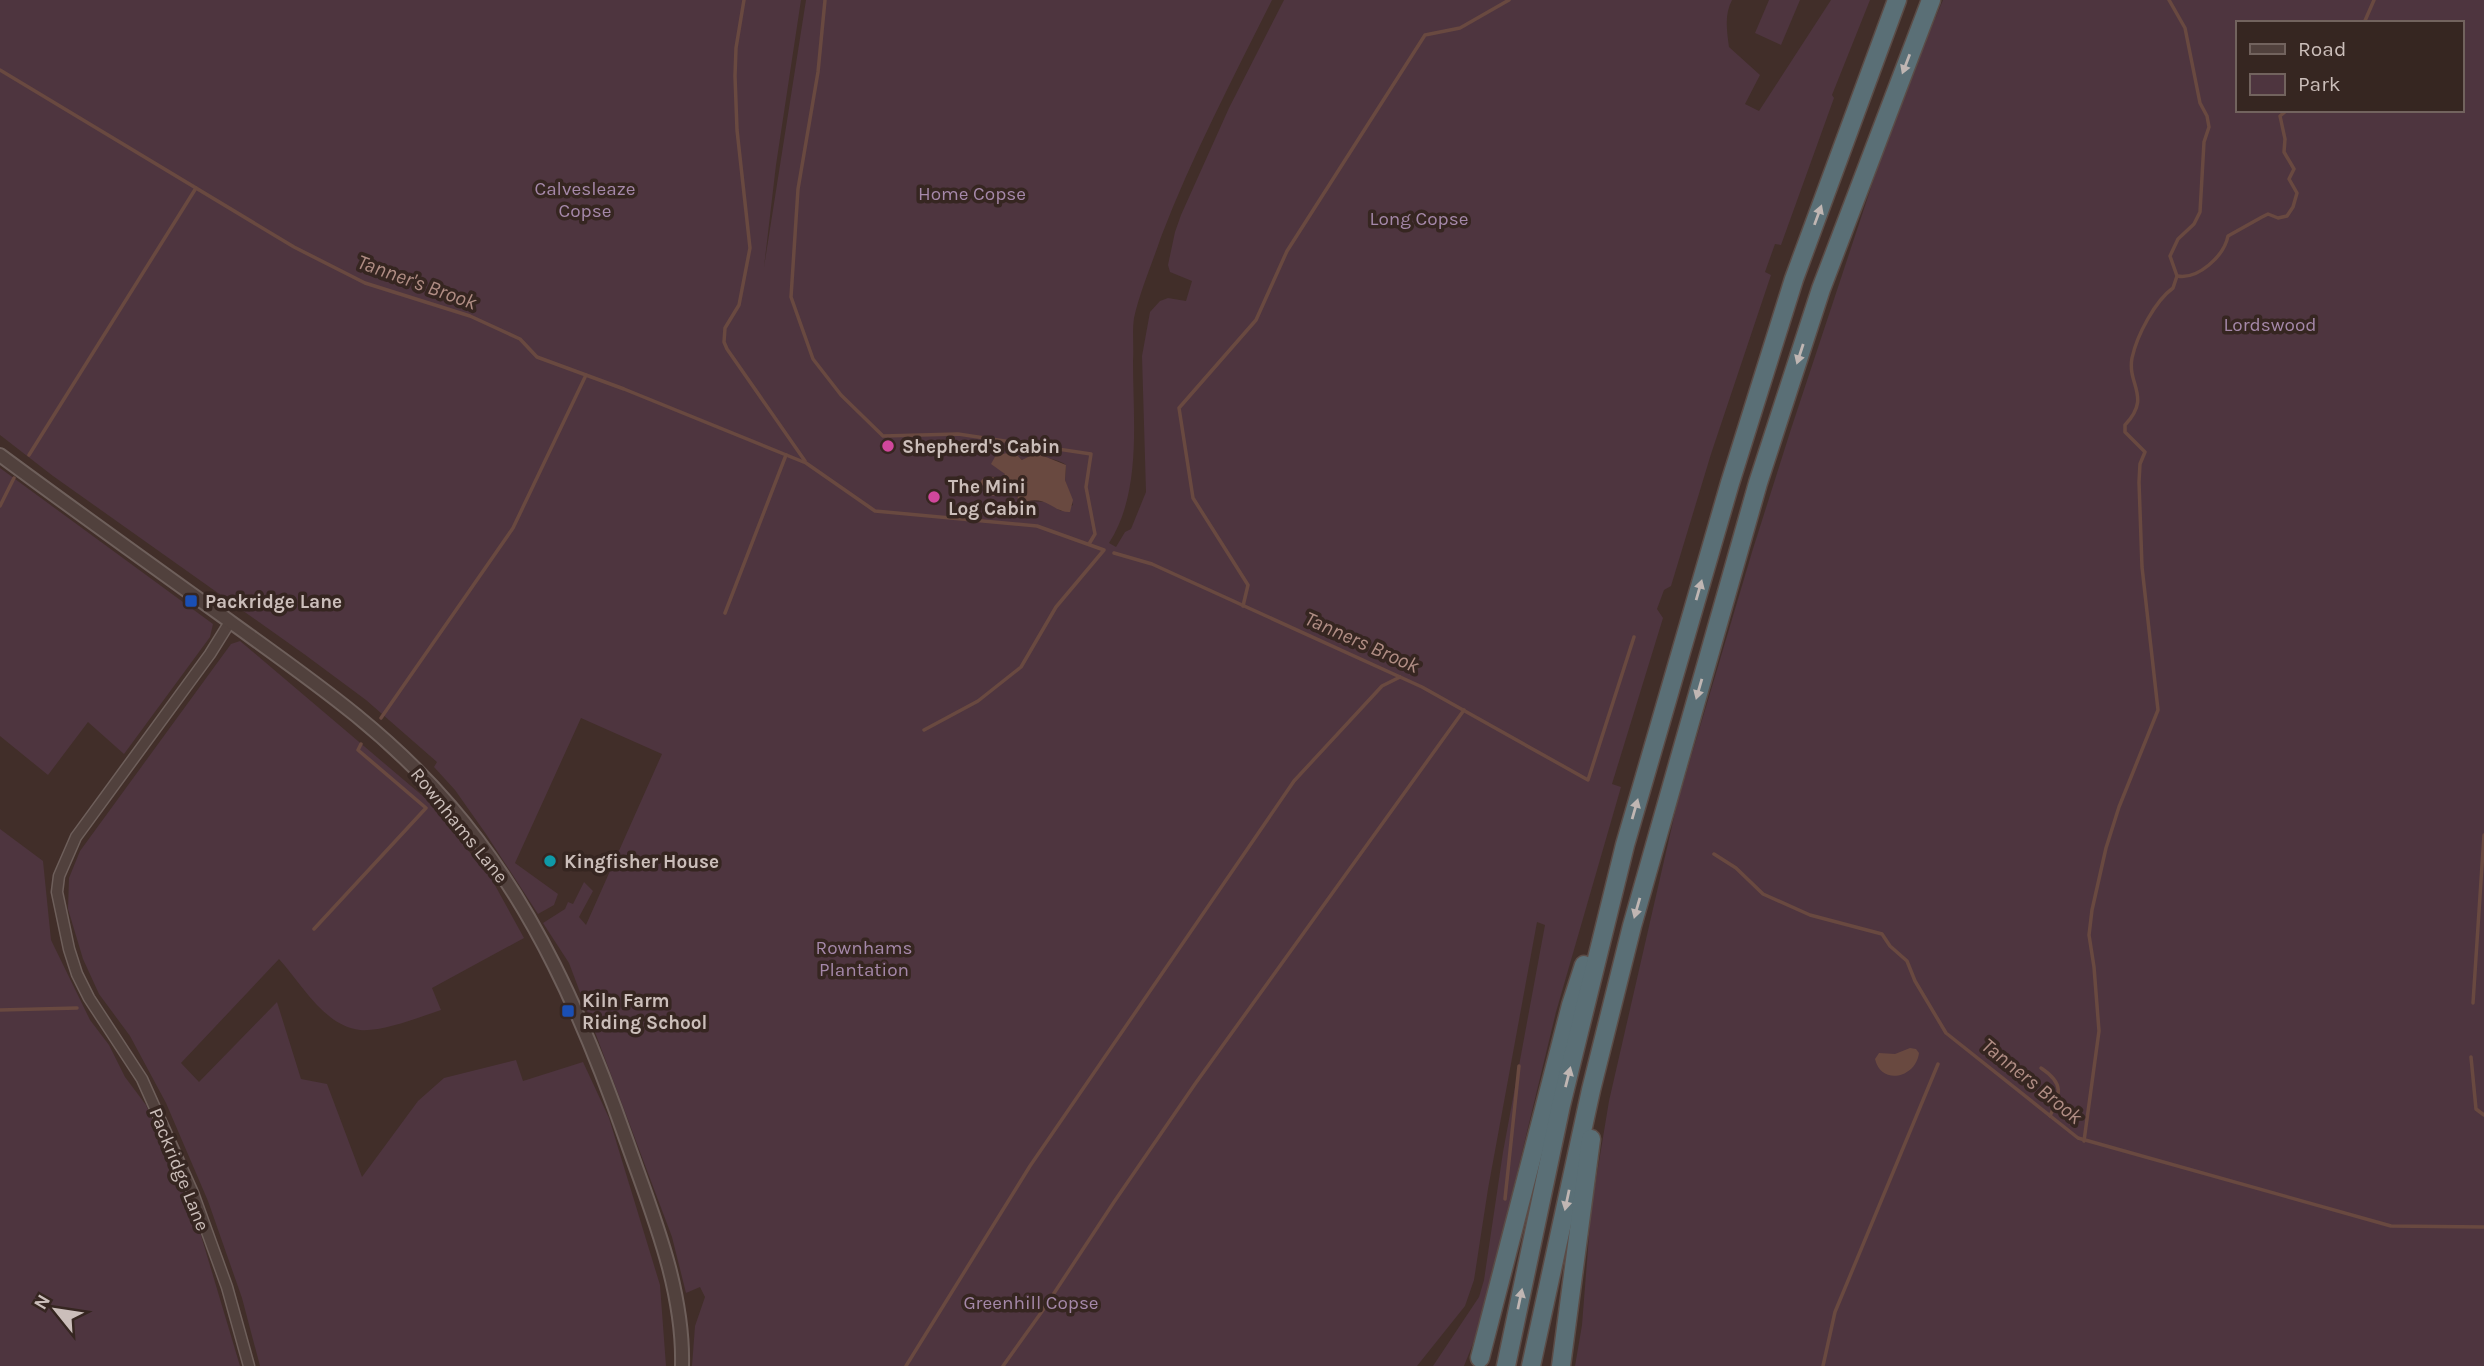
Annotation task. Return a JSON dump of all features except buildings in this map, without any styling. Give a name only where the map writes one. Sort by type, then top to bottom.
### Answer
[{"type":"highway","points":[[1506,1366],[1561,1105],[1625,845],[1730,483],[1794,279],[1897,0]]},
{"type":"highway","points":[[1531,1366],[1591,1090],[1632,926],[1758,483],[1821,289],[1930,0]]},
{"type":"highway","points":[[1480,1358],[1571,1005],[1625,845]]},
{"type":"highway","points":[[1560,1366],[1591,1141],[1591,1090]]},
{"type":"street","name":"Rownhams Lane","points":[[0,455],[324,688],[406,759],[458,815],[510,886],[549,954],[581,1020],[607,1085],[668,1265],[682,1333],[682,1366]]},
{"type":"street","name":"Packridge Lane","points":[[230,622],[76,837],[58,876],[57,892],[77,974],[89,998],[142,1079],[193,1194],[227,1287],[249,1366]]},
{"type":"green space","points":[[0,0],[801,0],[776,165],[764,267],[806,0],[1272,0],[1186,177],[1161,237],[1134,318],[1133,455],[1127,501],[1120,523],[1109,543],[1116,547],[1125,532],[1131,529],[1146,492],[1142,356],[1150,312],[1160,301],[1168,298],[1186,301],[1192,281],[1170,272],[1168,265],[1175,232],[1229,108],[1284,0],[1732,0],[1727,17],[1729,47],[1760,75],[1745,104],[1759,111],[1831,0],[1870,0],[1832,95],[1834,98],[1781,245],[1775,244],[1765,272],[1771,275],[1711,454],[1671,586],[1664,590],[1657,609],[1663,618],[1612,784],[1621,787],[1556,1012],[1480,1326],[1464,1366],[1433,1366],[1479,1297],[1484,1280],[1503,1152],[1545,925],[1537,922],[1474,1280],[1465,1306],[1417,1366],[692,1366],[695,1326],[705,1297],[700,1287],[686,1293],[672,1237],[569,963],[543,923],[565,909],[568,902],[573,904],[584,882],[593,891],[579,917],[586,925],[662,754],[581,718],[515,863],[558,894],[554,905],[538,914],[455,790],[434,767],[437,762],[366,700],[53,476],[0,435]],"holes":[[[1038,454],[1066,465],[1065,480],[1073,505],[1061,511],[1049,502],[1018,501],[1017,490],[1014,489],[999,496],[987,476],[1002,478],[1005,474],[1001,470],[1017,456],[1024,461]]]},
{"type":"green space","points":[[1769,0],[1800,0],[1781,45],[1755,33]]},
{"type":"green space","name":"Lordswood","points":[[1943,0],[2484,0],[2484,1366],[1575,1366],[1582,1325],[1591,1210],[1609,1101],[1677,804],[1791,429],[1898,106]]},
{"type":"green space","points":[[0,468],[213,624],[210,637],[124,754],[88,722],[48,775],[0,736]]},
{"type":"green space","points":[[240,641],[424,797],[491,878],[524,938],[432,988],[441,1010],[369,1030],[347,1027],[335,1021],[314,1002],[279,959],[181,1063],[199,1082],[277,1002],[301,1079],[327,1084],[362,1177],[418,1101],[444,1078],[516,1060],[523,1081],[583,1062],[609,1118],[660,1285],[666,1366],[260,1366],[242,1298],[208,1201],[166,1103],[130,1036],[99,994],[83,959],[68,909],[69,878],[80,851],[231,644]]},
{"type":"green space","points":[[0,829],[43,861],[51,940],[90,1020],[109,1045],[125,1077],[146,1105],[200,1232],[240,1366],[0,1366]]},
{"type":"shaded area","points":[[1014,452],[1022,460],[1036,453],[1066,465],[1065,480],[1073,500],[1070,512],[1037,500],[1021,503],[1018,501],[1017,490],[1014,489],[993,496],[980,483],[987,477],[1002,478],[1005,474],[991,464],[996,455]]},
{"type":"shaded area","points":[[1910,1048],[1919,1053],[1912,1068],[1905,1073],[1891,1076],[1878,1068],[1875,1059],[1879,1053],[1895,1054]]},
{"type":"waterway","points":[[744,0],[736,48],[735,76],[737,130],[750,248],[739,305],[725,328],[724,342],[805,461]]},
{"type":"waterway","points":[[825,0],[818,72],[798,189],[791,297],[813,359],[841,395],[883,436],[958,434],[1091,454],[1086,487],[1095,534],[1089,544]]},
{"type":"waterway","points":[[1243,606],[1248,585],[1193,498],[1179,408],[1256,320],[1287,251],[1425,35],[1460,28],[1509,0]]},
{"type":"waterway","points":[[2084,1141],[2099,1031],[2089,935],[2092,910],[2106,848],[2119,807],[2158,710],[2142,567],[2139,482],[2140,464],[2145,452],[2125,432],[2125,425],[2133,415],[2138,399],[2131,367],[2132,358],[2148,319],[2173,288],[2177,276],[2170,256],[2178,239],[2194,224],[2200,212],[2204,142],[2209,127],[2200,103],[2185,28],[2169,0]]},
{"type":"waterway","points":[[2365,21],[2374,0]]},
{"type":"waterway","name":"Tanner's Brook","points":[[0,70],[294,247],[365,283],[470,316],[520,339],[537,357],[624,389],[806,463],[875,511],[1037,526],[1104,550],[1056,607],[1021,667],[978,701],[924,730]]},
{"type":"waterway","points":[[2177,276],[2193,274],[2209,265],[2226,244],[2228,236],[2268,214],[2278,218],[2287,216],[2293,207],[2297,193],[2289,179],[2294,169],[2284,152],[2285,139],[2280,116],[2285,112]]},
{"type":"waterway","points":[[29,455],[196,188]]},
{"type":"waterway","points":[[381,718],[513,528],[586,375]]},
{"type":"waterway","points":[[725,613],[786,455]]},
{"type":"waterway","points":[[0,506],[14,478]]},
{"type":"waterway","name":"Tanners Brook","points":[[1114,553],[1152,564],[1422,687],[1588,780],[1634,637]]},
{"type":"waterway","points":[[906,1366],[1030,1166],[1294,781],[1382,686],[1400,677]]},
{"type":"waterway","points":[[1003,1366],[1195,1084],[1464,710]]},
{"type":"waterway","points":[[314,929],[426,808],[358,750],[361,744]]},
{"type":"waterway","points":[[2473,1003],[2484,835]]},
{"type":"waterway","name":"Tanners Brook","points":[[1714,854],[1736,868],[1763,894],[1810,915],[1882,934],[1890,946],[1907,961],[1915,981],[1946,1033],[2078,1138],[2391,1226],[2484,1227]]},
{"type":"waterway","points":[[0,1010],[77,1008]]},
{"type":"waterway","points":[[2471,1057],[2476,1109],[2484,1115]]},
{"type":"waterway","points":[[1823,1366],[1835,1312],[1938,1064]]},
{"type":"waterway","points":[[1505,1199],[1519,1066]]},
{"type":"waterway","points":[[2041,1068],[2057,1084],[2058,1095],[2050,1116]]},
{"type":"place","name":"Shepherd's Cabin","points":[[888,446]]},
{"type":"place","name":"The Mini Log Cabin","points":[[934,497]]},
{"type":"place","name":"Packridge Lane","points":[[191,601]]},
{"type":"place","name":"Kingfisher House","points":[[550,861]]},
{"type":"place","name":"Kiln Farm Riding School","points":[[568,1011]]},
{"type":"park label","name":"Home Copse","points":[[972,193]]},
{"type":"park label","name":"Calvesleaze Copse","points":[[585,199]]},
{"type":"park label","name":"Long Copse","points":[[1419,218]]},
{"type":"park label","name":"Rownhams Plantation","points":[[864,958]]},
{"type":"park label","name":"Greenhill Copse","points":[[1031,1302]]}]
